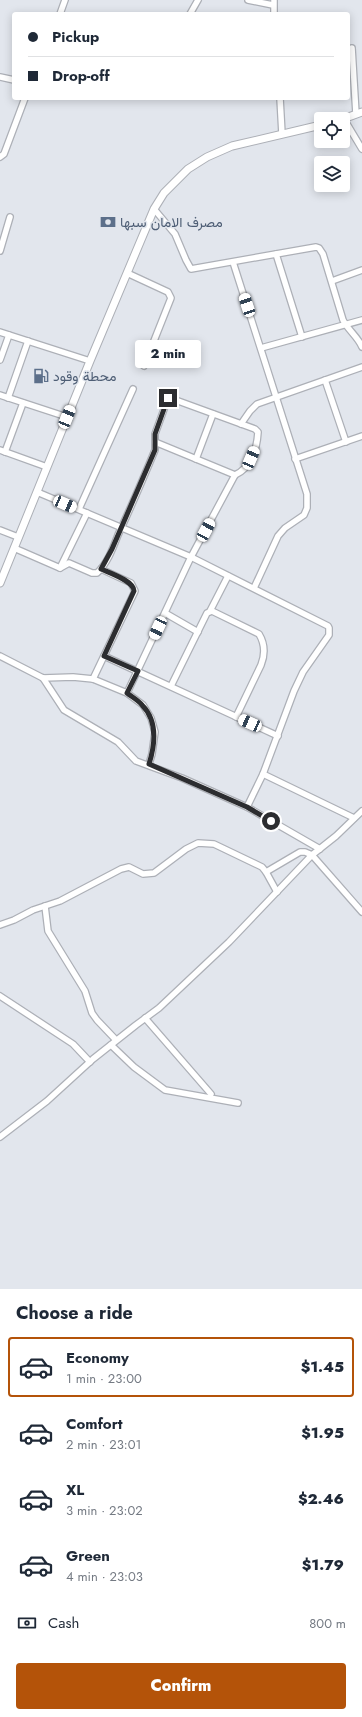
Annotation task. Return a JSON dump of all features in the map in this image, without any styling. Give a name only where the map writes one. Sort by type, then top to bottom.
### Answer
[{"type":"street","points":[[61,12],[65,0]]},
{"type":"street","points":[[191,12],[198,0]]},
{"type":"street","points":[[248,0],[274,2]]},
{"type":"street","points":[[352,48],[359,113]]},
{"type":"street","points":[[0,77],[12,80]]},
{"type":"street","points":[[0,156],[4,154],[24,100]]},
{"type":"street","points":[[280,100],[282,134]]},
{"type":"street","points":[[0,583],[90,361],[154,209],[171,185],[196,163],[219,151],[232,146],[314,127]]},
{"type":"street","points":[[350,129],[362,149]]},
{"type":"street","points":[[154,209],[175,234],[186,260],[192,269],[316,247],[319,248],[323,254],[346,326],[356,336],[362,348]]},
{"type":"street","points":[[0,251],[10,217]]},
{"type":"street","points":[[276,254],[302,338]]},
{"type":"street","points":[[233,262],[307,494],[307,508],[304,515],[285,528],[278,536],[254,588]]},
{"type":"street","points":[[332,281],[362,270]]},
{"type":"street","points":[[127,273],[168,292],[171,298],[144,366]]},
{"type":"street","points":[[261,348],[346,326],[362,320]]},
{"type":"street","points":[[0,332],[90,361]]},
{"type":"street","points":[[0,360],[9,335]]},
{"type":"street","points":[[8,398],[28,341]]},
{"type":"street","points":[[241,424],[257,404],[275,396],[362,367]]},
{"type":"street","points":[[325,380],[346,442]]},
{"type":"street","points":[[79,510],[133,389]]},
{"type":"street","points":[[0,395],[67,417]]},
{"type":"street","points":[[60,568],[70,563],[92,573],[97,573],[101,569],[122,528],[155,450],[155,434],[169,398],[255,429],[258,432],[255,450],[248,466],[235,475],[191,557],[127,693]]},
{"type":"street","points":[[23,403],[2,451],[47,467]]},
{"type":"street","points":[[196,459],[213,414]]},
{"type":"street","points":[[295,459],[362,436]]},
{"type":"street","points":[[155,442],[235,475]]},
{"type":"street","points":[[37,492],[191,557],[328,626],[330,632],[304,672],[294,691],[278,736],[247,807]]},
{"type":"street","points":[[60,568],[86,512]]},
{"type":"street","points":[[0,530],[18,537]]},
{"type":"street","points":[[14,548],[60,568]]},
{"type":"street","points":[[93,679],[134,591],[134,587],[131,583],[101,569]]},
{"type":"street","points":[[171,686],[228,576]]},
{"type":"street","points":[[210,611],[259,634],[264,645],[264,659],[236,717]]},
{"type":"street","points":[[165,613],[198,632]]},
{"type":"street","points":[[0,656],[44,678],[73,677],[93,679],[127,693],[143,705],[151,718],[155,732],[149,764]]},
{"type":"street","points":[[104,656],[278,736]]},
{"type":"street","points":[[44,678],[64,710],[118,742],[136,760],[149,764],[247,807],[320,849]]},
{"type":"street","points":[[262,774],[354,818]]},
{"type":"street","points":[[0,1137],[47,1101],[116,1040],[159,1008],[229,942],[312,855],[362,811]]},
{"type":"street","points":[[0,925],[76,893],[121,869],[129,867],[143,874],[154,873],[195,843],[214,844],[262,868],[266,872],[277,892]]},
{"type":"street","points":[[266,872],[300,852],[306,852],[312,855],[362,912]]},
{"type":"street","points":[[45,906],[48,931],[85,991],[92,1013],[96,1020],[116,1040]]},
{"type":"street","points":[[0,996],[73,1044],[90,1062]]},
{"type":"street","points":[[145,1018],[211,1094]]},
{"type":"street","points":[[111,1045],[134,1067],[165,1090],[238,1103]]},
{"type":"place","name":"مصرف الامان سبها","points":[[108,222]]},
{"type":"place","name":"محطة وقود","points":[[41,376]]},
{"type":"route","points":[[168,398],[155,434],[155,450],[122,528],[101,569],[131,583],[134,587],[134,591],[104,656],[138,671],[127,693],[143,705],[151,718],[155,732],[154,745],[149,764],[247,807],[271,821]]}]
